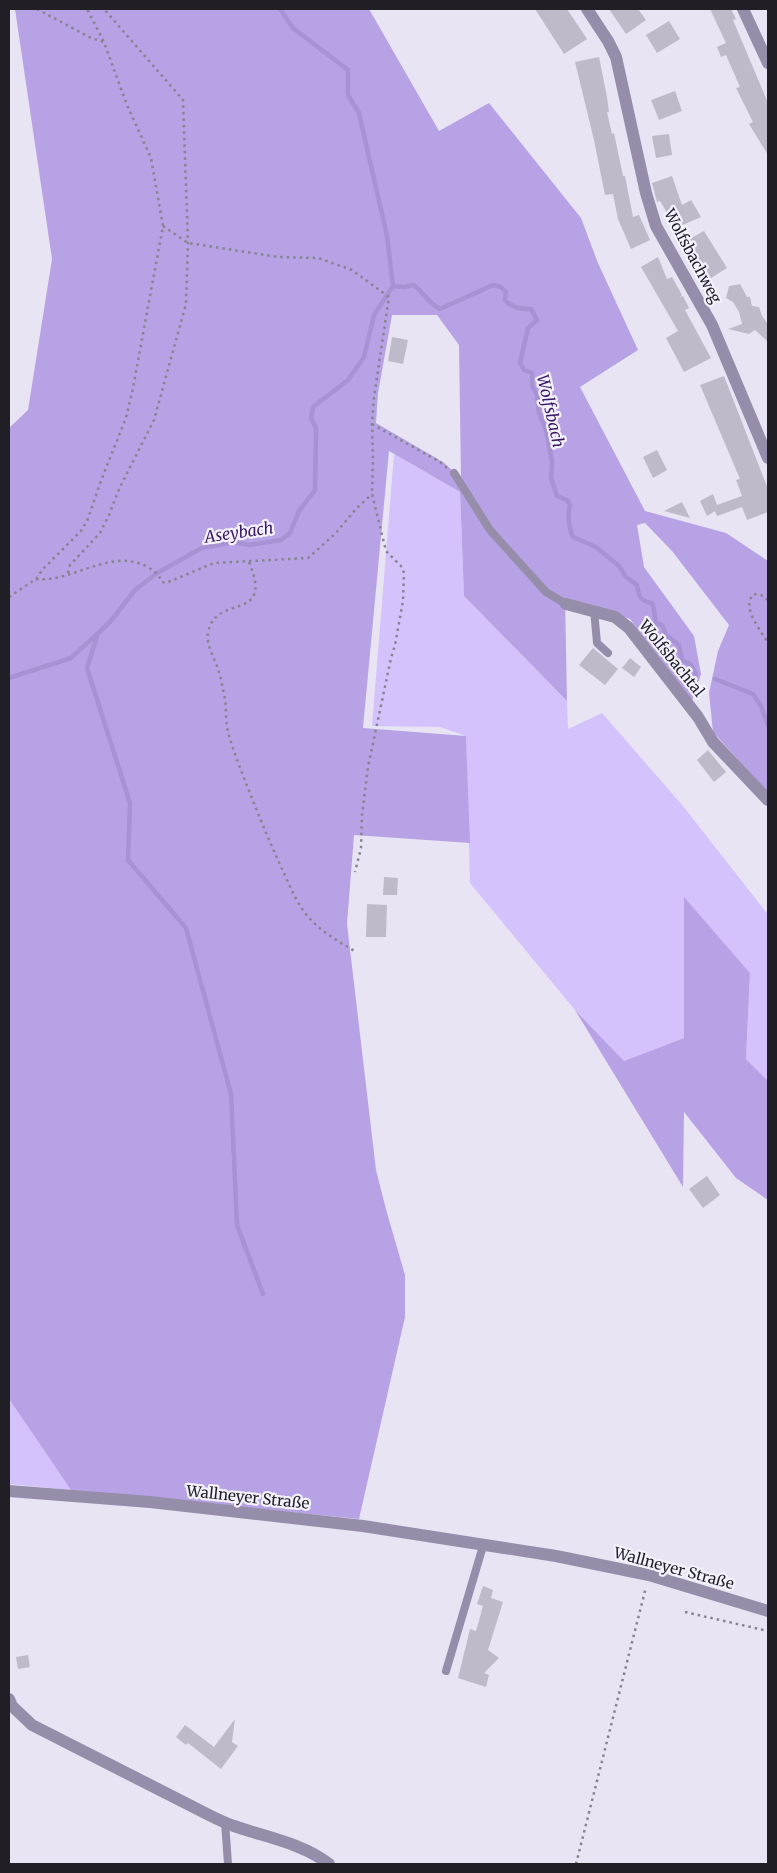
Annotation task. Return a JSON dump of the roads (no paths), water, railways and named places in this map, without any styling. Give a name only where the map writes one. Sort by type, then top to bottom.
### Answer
[{"type":"street","name":"Wolfsbachweg","points":[[587,9],[616,57],[646,193],[656,226],[712,325],[768,458]]},
{"type":"street","points":[[743,9],[768,63]]},
{"type":"street","name":"Wolfsbachtal","points":[[566,604],[615,616],[629,628],[698,717],[713,742],[768,800]]},
{"type":"street","name":"Wallneyer Straße","points":[[9,1491],[141,1501],[363,1526],[556,1556],[649,1575],[768,1611]]},
{"type":"street","points":[[9,1699],[12,1706],[32,1725],[225,1822],[286,1842],[321,1858],[328,1864]]},
{"type":"lane","name":"Wolfsbachtal","points":[[454,474],[490,530],[546,592],[566,604]]},
{"type":"lane","points":[[594,610],[597,643],[608,653]]},
{"type":"lane","points":[[446,1671],[483,1546]]},
{"type":"lane","points":[[225,1822],[228,1864]]},
{"type":"waterway","name":"Wolfsbach","points":[[280,9],[293,28],[348,70],[348,95],[359,113],[387,236],[393,286]]},
{"type":"waterway","name":"Wolfsbach","points":[[393,286],[404,287],[414,285],[432,304],[440,309],[493,285],[501,287],[506,292],[505,300],[510,305],[531,309],[537,320],[528,328],[520,363],[524,370],[532,373],[532,386],[537,395],[539,413],[546,430],[552,461],[551,478],[557,496],[567,500],[570,505],[568,521],[573,537],[596,547],[619,566],[626,577],[637,585],[641,598],[652,603],[656,623],[662,625],[666,635],[679,645],[682,660],[690,664],[696,674]]},
{"type":"waterway","name":"Aseybach","points":[[9,678],[71,658],[110,622],[135,590],[157,573],[202,548],[234,542],[249,545],[281,540],[290,533],[299,511],[315,490],[316,428],[311,418],[313,407],[348,380],[364,357],[374,315],[393,286]]},
{"type":"waterway","points":[[98,633],[87,668],[130,803],[128,860],[186,928],[231,1094],[237,1225],[263,1294]]},
{"type":"waterway","name":"Wolfsbach","points":[[715,679],[753,694],[761,706],[768,725]]}]
